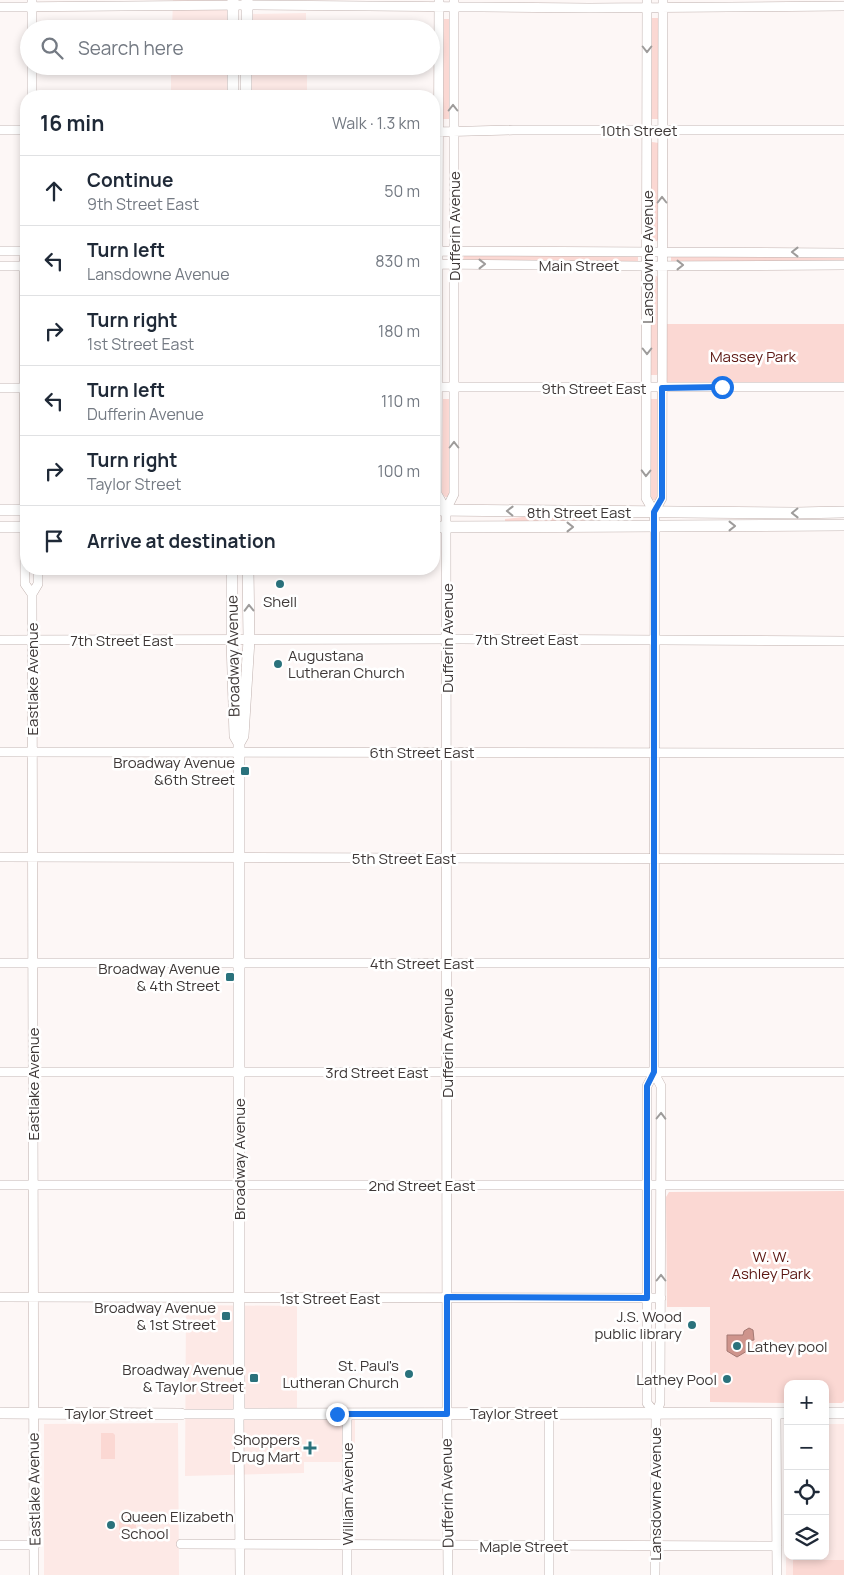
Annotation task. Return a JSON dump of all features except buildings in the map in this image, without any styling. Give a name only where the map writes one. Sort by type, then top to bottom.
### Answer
[{"type":"main road","points":[[233,3],[233,20]]},
{"type":"main road","points":[[247,3],[247,20]]},
{"type":"main road","points":[[233,75],[233,90]]},
{"type":"main road","points":[[246,75],[246,90]]},
{"type":"main road","points":[[0,510],[20,510]]},
{"type":"main road","name":"8th Street East","points":[[440,510],[844,512]]},
{"type":"main road","name":"8th Street East","points":[[440,527],[844,526]]},
{"type":"main road","points":[[0,527],[20,527]]},
{"type":"main road","name":"Broadway Avenue","points":[[232,575],[235,736],[239,748],[239,1414]]},
{"type":"main road","name":"Broadway Avenue","points":[[239,748],[243,736],[249,640],[248,575]]},
{"type":"main road","name":"Taylor Street","points":[[0,1413],[181,1414]]},
{"type":"main road","name":"Taylor Street","points":[[239,1414],[782,1413]]},
{"type":"main road","points":[[829,1413],[844,1413]]},
{"type":"street","points":[[0,7],[32,4],[233,3],[844,6]]},
{"type":"street","name":"Dufferin Avenue","points":[[439,3],[439,20]]},
{"type":"street","points":[[32,4],[32,20]]},
{"type":"street","name":"Dufferin Avenue","points":[[446,510],[454,494],[454,4]]},
{"type":"street","name":"Lansdowne Avenue","points":[[647,4],[646,498],[654,512],[655,527],[655,964],[654,1072],[647,1086],[647,1403],[656,1414]]},
{"type":"street","name":"Lansdowne Avenue","points":[[654,512],[662,498],[663,4]]},
{"type":"street","points":[[32,75],[32,90]]},
{"type":"street","name":"Dufferin Avenue","points":[[437,75],[437,90]]},
{"type":"street","points":[[0,130],[20,130]]},
{"type":"street","name":"10th Street","points":[[440,132],[454,130],[844,130]]},
{"type":"street","points":[[0,251],[20,251]]},
{"type":"street","name":"Main Street","points":[[440,251],[844,253]]},
{"type":"street","name":"Main Street","points":[[440,264],[844,265]]},
{"type":"street","points":[[0,266],[20,266]]},
{"type":"street","name":"9th Street East","points":[[440,388],[844,387]]},
{"type":"street","points":[[0,388],[20,388]]},
{"type":"street","name":"Dufferin Avenue","points":[[440,499],[446,510],[447,527],[448,1575]]},
{"type":"street","name":"Eastlake Avenue","points":[[25,575],[25,584],[32,594]]},
{"type":"street","name":"Eastlake Avenue","points":[[34,1575],[32,594],[38,584],[38,575]]},
{"type":"street","name":"7th Street East","points":[[0,640],[447,639],[844,641]]},
{"type":"street","name":"6th Street East","points":[[0,752],[239,748],[447,752],[844,753]]},
{"type":"street","name":"5th Street East","points":[[0,858],[844,859]]},
{"type":"street","name":"4th Street East","points":[[0,963],[844,963]]},
{"type":"street","name":"3rd Street East","points":[[0,1072],[844,1072]]},
{"type":"street","name":"Lansdowne Avenue","points":[[654,1072],[661,1086],[660,1403],[656,1414],[655,1575]]},
{"type":"street","name":"2nd Street East","points":[[0,1185],[844,1185]]},
{"type":"street","name":"1st Street East","points":[[0,1298],[661,1298]]},
{"type":"street","points":[[549,1413],[549,1575]]},
{"type":"street","points":[[777,1575],[782,1413]]},
{"type":"street","name":"Taylor Street","points":[[181,1414],[239,1414]]},
{"type":"street","name":"Broadway Avenue","points":[[239,1414],[240,1575]]},
{"type":"street","name":"William Avenue","points":[[347,1414],[347,1575]]},
{"type":"street","name":"Maple Street","points":[[182,1544],[777,1546]]},
{"type":"street","points":[[0,1545],[35,1545]]},
{"type":"shaded area","points":[[173,0],[233,0],[233,20],[172,20]]},
{"type":"shaded area","points":[[306,13],[306,20],[247,20],[247,14]]},
{"type":"shaded area","points":[[171,75],[233,75],[233,90],[171,90]]},
{"type":"shaded area","points":[[247,75],[307,75],[307,90],[247,90]]},
{"type":"shaded area","points":[[186,1305],[297,1306],[297,1409],[355,1409],[355,1462],[304,1462],[304,1473],[185,1476]]},
{"type":"shaded area","name":"Lathey pool","points":[[749,1328],[753,1330],[754,1340],[747,1341],[747,1351],[737,1357],[727,1351],[727,1335],[743,1335],[744,1331]]},
{"type":"shaded area","name":"Queen Elizabeth School","points":[[178,1423],[179,1575],[44,1575],[44,1424]]},
{"type":"shaded area","points":[[829,1424],[844,1424],[844,1575],[786,1575],[786,1560],[829,1560]]},
{"type":"green space","points":[[651,18],[659,18],[660,118],[658,119],[651,119]]},
{"type":"green space","points":[[444,19],[450,19],[450,119],[443,119]]},
{"type":"green space","points":[[651,143],[659,143],[658,240],[652,242]]},
{"type":"green space","points":[[464,255],[638,256],[638,262],[463,260]]},
{"type":"green space","points":[[844,255],[844,263],[671,261],[671,256]]},
{"type":"green space","points":[[657,276],[659,373],[651,375],[650,278]]},
{"type":"green space","name":"Massey Park","points":[[662,324],[844,324],[844,387],[662,388]]},
{"type":"green space","points":[[443,399],[450,399],[451,491],[448,497],[445,497],[442,493]]},
{"type":"green space","points":[[651,399],[658,399],[658,500],[651,500]]},
{"type":"green space","points":[[531,516],[612,516],[612,518],[579,521],[505,521],[505,519]]},
{"type":"green space","name":"W. W. Ashley Park","points":[[844,1191],[844,1401],[842,1403],[829,1403],[829,1380],[784,1380],[784,1403],[710,1402],[710,1307],[667,1307],[666,1197],[669,1192]]},
{"type":"green space","points":[[101,1433],[113,1433],[115,1435],[115,1459],[101,1459]]},
{"type":"green space","points":[[119,1515],[136,1515],[136,1535],[119,1535]]},
{"type":"green space","points":[[793,1560],[844,1560],[844,1575],[793,1575]]},
{"type":"place","name":"Shell","points":[[280,584]]},
{"type":"place","name":"Augustana Lutheran Church","points":[[278,664]]},
{"type":"place","name":"Broadway Avenue &6th Street","points":[[245,771]]},
{"type":"place","name":"Broadway Avenue & 4th Street","points":[[230,977]]},
{"type":"place","name":"Broadway Avenue & 1st Street","points":[[226,1316]]},
{"type":"place","name":"J.S. Wood public library","points":[[692,1325]]},
{"type":"place","name":"Lathey pool","points":[[737,1346]]},
{"type":"place","name":"St. Paul's Lutheran Church","points":[[409,1374]]},
{"type":"place","name":"Broadway Avenue & Taylor Street","points":[[254,1378]]},
{"type":"place","name":"Lathey Pool","points":[[727,1379]]},
{"type":"place","name":"Shoppers Drug Mart","points":[[310,1448]]},
{"type":"place","name":"Queen Elizabeth School","points":[[111,1525]]},
{"type":"route","points":[[337,1414],[447,1414],[447,1297],[647,1298],[647,1086],[654,1072],[655,972],[654,512],[662,498],[662,388],[722,387]]}]
